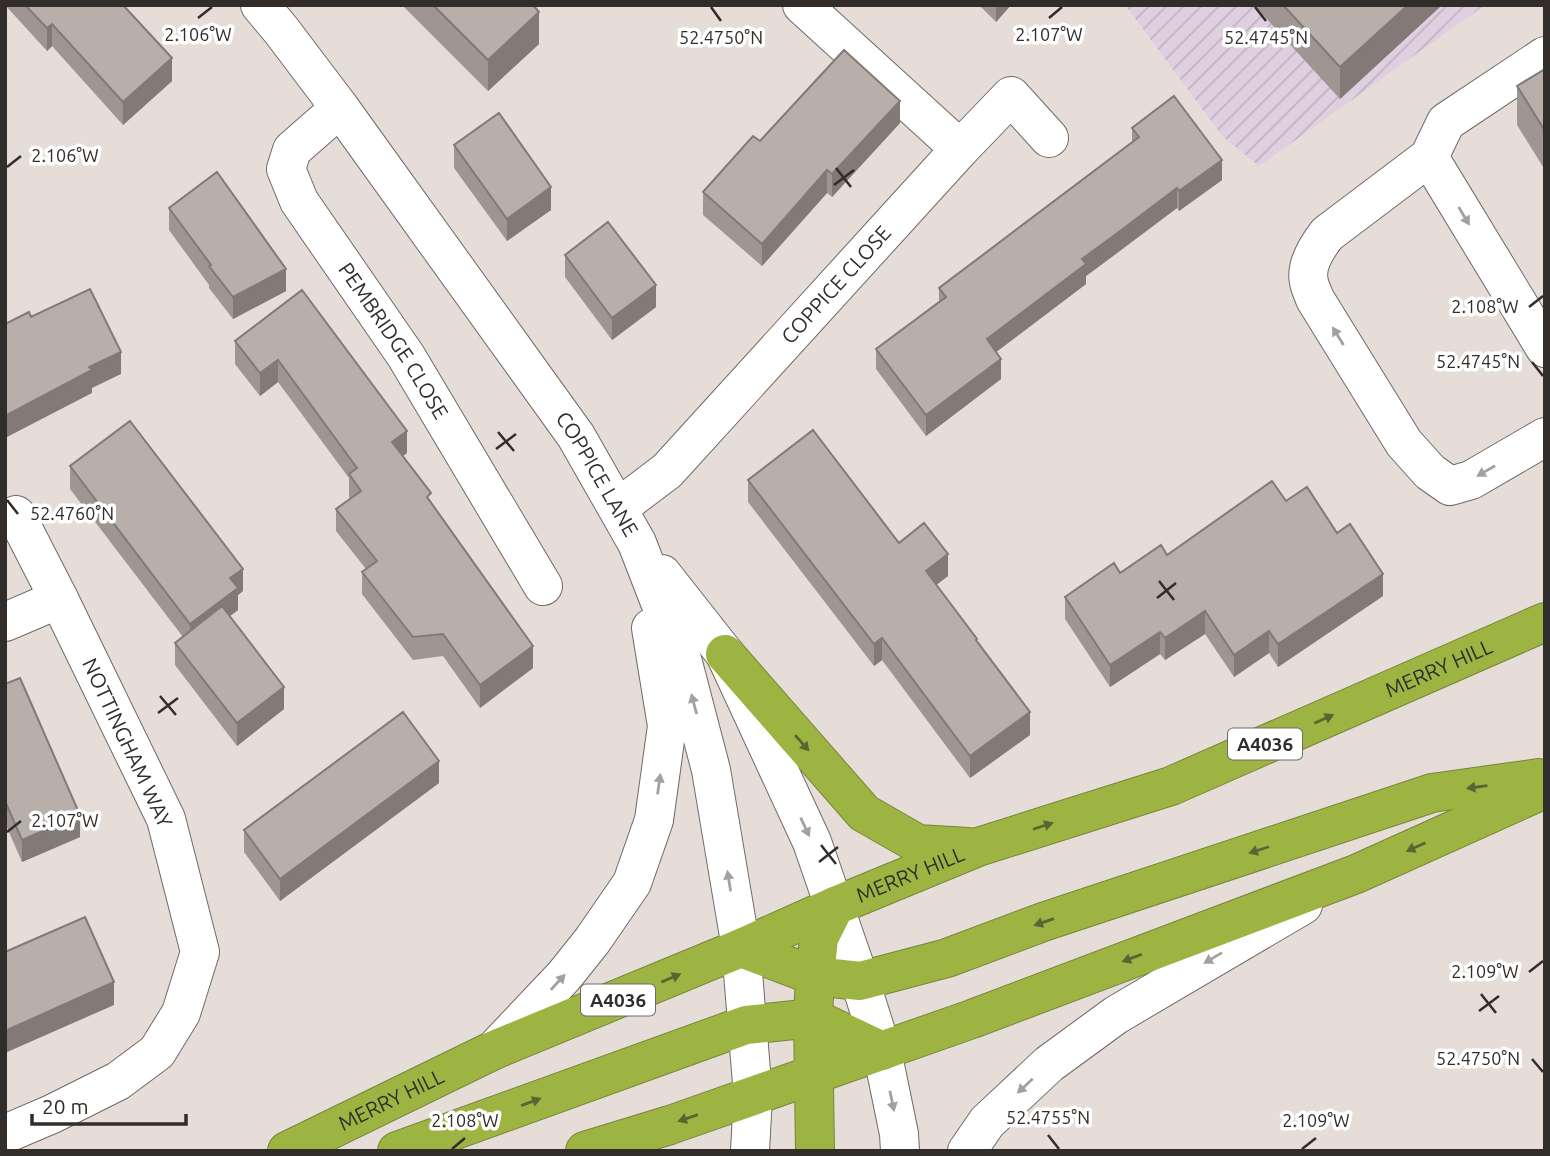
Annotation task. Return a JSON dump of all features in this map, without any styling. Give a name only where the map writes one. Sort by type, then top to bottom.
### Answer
[{"type":"highway","name":"MERRY HILL","points":[[287,1151],[494,1050],[741,948],[835,906],[978,847],[1171,786],[1545,622]]},
{"type":"highway","points":[[725,654],[864,813],[918,844],[978,847]]},
{"type":"highway","points":[[741,948],[815,976],[860,981],[947,958],[1043,922],[1432,793],[1545,777]]},
{"type":"highway","points":[[585,1151],[670,1125],[972,1019],[1356,874],[1545,789]]},
{"type":"highway","points":[[815,1151],[815,976],[819,937],[835,906]]},
{"type":"highway","points":[[397,1151],[746,1025],[813,1018],[882,1051]]},
{"type":"street","name":"COPPICE LANE","points":[[260,5],[340,108],[576,436],[637,543],[682,659],[708,757],[741,948],[753,1096],[750,1151]]},
{"type":"street","points":[[802,5],[960,149]]},
{"type":"street","points":[[1545,56],[1446,122],[1429,157],[1327,234],[1317,248],[1308,279],[1315,299],[1404,443],[1430,472],[1450,486],[1471,480],[1545,437]]},
{"type":"street","name":"COPPICE CLOSE","points":[[618,509],[667,471],[1011,96],[1049,138]]},
{"type":"street","name":"PEMBRIDGE CLOSE","points":[[340,108],[292,150],[286,169],[299,201],[406,356],[543,586]]},
{"type":"street","points":[[1429,157],[1545,348]]},
{"type":"street","name":"NOTTINGHAM WAY","points":[[5,1135],[118,1081],[157,1052],[181,1013],[200,952],[166,819],[16,514]]},
{"type":"street","points":[[637,543],[725,654],[813,842],[882,1051],[900,1151]]},
{"type":"street","points":[[494,1050],[564,976],[592,941],[632,883],[654,820],[667,726],[637,543]]},
{"type":"street","points":[[5,622],[59,599]]},
{"type":"street","points":[[967,1151],[987,1122],[1049,1064],[1116,1015],[1356,874]]},
{"type":"shaded area","points":[[1125,5],[1485,5],[1259,166],[1223,137]]},
{"type":"building","points":[[25,5],[123,5],[172,58],[123,102],[52,24],[47,28]]},
{"type":"building","points":[[433,5],[533,5],[539,12],[488,60]]},
{"type":"building","points":[[1283,5],[1408,5],[1340,67]]},
{"type":"building","points":[[844,50],[900,101],[832,174],[827,170],[762,244],[703,192],[753,136],[760,141]]},
{"type":"building","points":[[1545,69],[1545,131],[1517,86]]},
{"type":"building","points":[[1174,96],[1222,160],[1179,191],[1177,188],[1082,259],[1086,264],[987,339],[1001,359],[926,415],[876,349],[946,297],[939,288],[1139,137],[1132,128]]},
{"type":"building","points":[[499,113],[551,187],[507,219],[454,145]]},
{"type":"building","points":[[217,172],[286,269],[233,297],[169,208]]},
{"type":"building","points":[[608,222],[656,285],[612,318],[565,255]]},
{"type":"building","points":[[90,289],[121,352],[89,367],[92,370],[5,416],[5,324],[29,312],[31,317]]},
{"type":"building","points":[[302,290],[407,431],[392,442],[431,493],[427,497],[533,646],[480,685],[443,634],[413,637],[362,572],[377,561],[336,509],[361,491],[349,474],[357,468],[278,360],[260,373],[235,341]]},
{"type":"building","points":[[130,421],[243,569],[230,578],[238,588],[190,624],[70,466]]},
{"type":"building","points":[[813,430],[899,543],[924,523],[948,554],[926,571],[1030,712],[970,756],[882,638],[874,644],[748,480]]},
{"type":"building","points":[[1272,481],[1286,501],[1307,487],[1337,533],[1350,524],[1383,574],[1278,644],[1269,631],[1234,655],[1205,611],[1165,638],[1160,632],[1110,665],[1065,597],[1114,563],[1120,573],[1161,545],[1167,555]]},
{"type":"building","points":[[222,606],[284,687],[237,723],[175,643]]},
{"type":"building","points":[[20,678],[80,815],[22,840],[5,801],[5,684]]},
{"type":"building","points":[[403,712],[439,761],[280,879],[244,830]]},
{"type":"building","points":[[85,917],[114,982],[5,1031],[5,952]]}]
